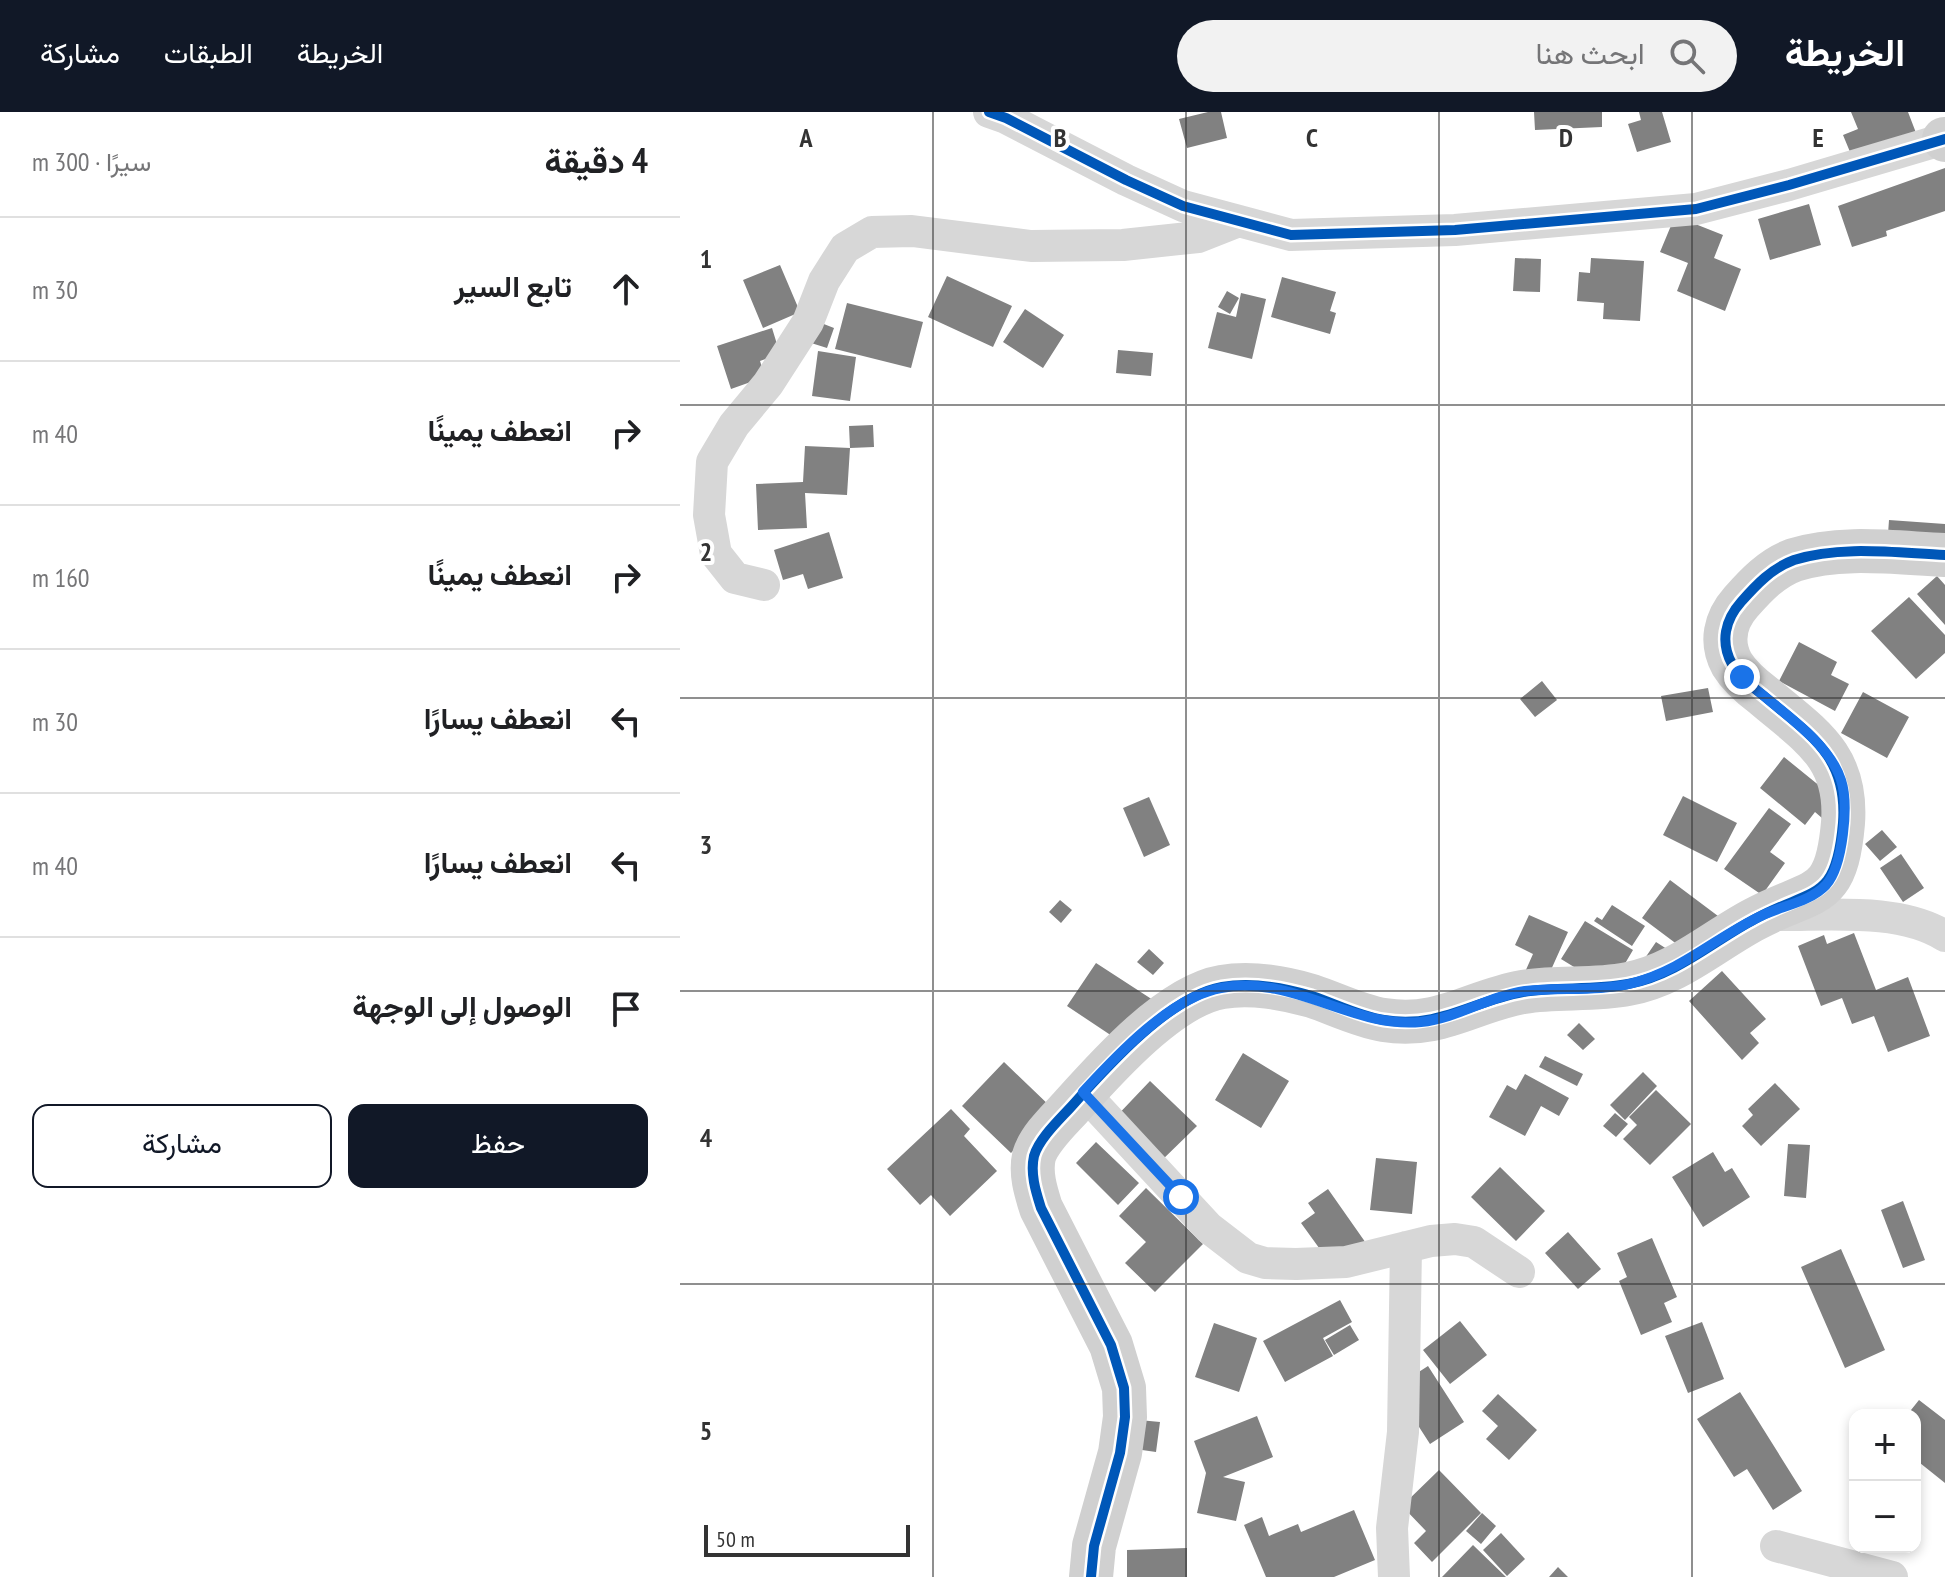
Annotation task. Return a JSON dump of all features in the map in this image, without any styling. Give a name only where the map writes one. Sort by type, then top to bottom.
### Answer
[{"type":"street","points":[[989,112],[1183,206],[1291,235],[1455,230],[1696,209],[1945,139]]},
{"type":"street","points":[[764,585],[735,578],[716,554],[709,515],[712,462],[734,425],[768,384],[808,322],[824,281],[845,248],[872,232],[912,231],[1031,246],[1123,245],[1198,237],[1236,222]]},
{"type":"street","points":[[1091,1577],[1094,1546],[1120,1453],[1125,1417],[1124,1388],[1111,1345],[1041,1208],[1034,1187],[1033,1170],[1035,1154],[1083,1092],[1129,1045],[1163,1018],[1204,992],[1223,987],[1281,989],[1383,1020],[1420,1022],[1456,1015],[1524,991],[1606,987],[1650,978],[1674,969],[1762,915],[1813,895],[1826,886],[1835,870],[1844,811],[1842,782],[1821,746],[1754,689],[1733,664],[1725,648],[1726,629],[1734,610],[1770,573],[1795,560],[1835,553],[1945,555]]},
{"type":"street","points":[[1762,915],[1891,918],[1926,925],[1945,936]]},
{"type":"street","points":[[1083,1092],[1209,1228],[1248,1258],[1265,1263],[1346,1262],[1455,1239],[1474,1242],[1519,1272]]},
{"type":"street","points":[[1394,1577],[1392,1528],[1403,1432],[1406,1247]]},
{"type":"street","points":[[1776,1546],[1892,1577]]},
{"type":"building","points":[[1221,112],[1227,138],[1187,148],[1179,119]]},
{"type":"building","points":[[1534,112],[1602,112],[1602,127],[1535,130]]},
{"type":"building","points":[[1639,112],[1662,112],[1671,142],[1637,152],[1628,124],[1641,120]]},
{"type":"building","points":[[1851,112],[1908,112],[1918,138],[1855,164],[1843,135],[1858,129]]},
{"type":"building","points":[[1945,168],[1945,211],[1886,231],[1887,236],[1852,247],[1838,206]]},
{"type":"building","points":[[1809,204],[1821,245],[1770,260],[1758,219]]},
{"type":"building","points":[[1675,216],[1723,235],[1714,258],[1741,269],[1725,311],[1677,291],[1688,263],[1660,252]]},
{"type":"building","points":[[1515,258],[1541,259],[1540,292],[1513,291]]},
{"type":"building","points":[[1591,258],[1644,261],[1640,321],[1603,319],[1604,303],[1577,301],[1579,272],[1590,273]]},
{"type":"building","points":[[780,265],[800,312],[763,328],[743,280]]},
{"type":"building","points":[[947,276],[1012,306],[993,347],[928,317]]},
{"type":"building","points":[[1282,277],[1336,292],[1330,311],[1336,313],[1330,334],[1271,317]]},
{"type":"building","points":[[1227,291],[1239,298],[1230,314],[1218,307]]},
{"type":"building","points":[[1241,293],[1266,299],[1252,359],[1208,348],[1217,312],[1236,317]]},
{"type":"building","points":[[847,303],[923,322],[911,368],[835,349]]},
{"type":"building","points":[[1025,309],[1064,335],[1043,368],[1003,342]]},
{"type":"building","points":[[816,321],[834,328],[827,348],[808,342]]},
{"type":"building","points":[[772,328],[780,354],[760,361],[765,377],[731,389],[717,346]]},
{"type":"building","points":[[1118,350],[1153,353],[1151,376],[1116,373]]},
{"type":"building","points":[[818,351],[856,357],[850,401],[812,396]]},
{"type":"building","points":[[873,425],[874,447],[850,448],[849,426]]},
{"type":"building","points":[[805,446],[850,448],[847,495],[805,493],[807,528],[758,530],[756,484],[803,482]]},
{"type":"building","points":[[1889,520],[1945,524],[1945,552],[1887,548]]},
{"type":"building","points":[[829,532],[843,578],[808,589],[803,574],[783,580],[774,550]]},
{"type":"building","points":[[1937,576],[1945,585],[1945,625],[1917,594]]},
{"type":"building","points":[[1909,597],[1945,635],[1945,653],[1916,679],[1871,631]]},
{"type":"building","points":[[1799,642],[1837,662],[1831,675],[1849,684],[1835,711],[1779,681]]},
{"type":"building","points":[[1542,681],[1557,700],[1535,717],[1520,699]]},
{"type":"building","points":[[1708,688],[1713,712],[1666,721],[1661,696]]},
{"type":"building","points":[[1863,692],[1909,717],[1887,758],[1841,733]]},
{"type":"building","points":[[1784,757],[1837,800],[1822,818],[1815,812],[1805,825],[1760,788]]},
{"type":"building","points":[[1683,796],[1737,823],[1717,862],[1663,835]]},
{"type":"building","points":[[1149,797],[1170,845],[1144,857],[1123,808]]},
{"type":"building","points":[[1769,808],[1791,824],[1770,852],[1785,863],[1762,895],[1724,869]]},
{"type":"building","points":[[1882,830],[1897,847],[1880,861],[1865,844]]},
{"type":"building","points":[[1901,854],[1924,888],[1903,902],[1880,868]]},
{"type":"building","points":[[1670,880],[1722,919],[1694,957],[1642,918]]},
{"type":"building","points":[[1060,900],[1072,910],[1061,923],[1049,912]]},
{"type":"building","points":[[1612,905],[1645,926],[1632,946],[1594,921],[1597,917],[1602,920]]},
{"type":"building","points":[[1529,915],[1568,932],[1546,981],[1525,972],[1533,954],[1515,945]]},
{"type":"building","points":[[1585,921],[1633,950],[1610,989],[1561,959]]},
{"type":"building","points":[[1854,933],[1876,990],[1908,977],[1930,1036],[1888,1052],[1874,1016],[1852,1024],[1842,998],[1821,1006],[1798,946],[1824,935],[1827,944]]},
{"type":"building","points":[[1656,942],[1670,951],[1643,961]]},
{"type":"building","points":[[1149,949],[1164,963],[1153,975],[1137,962]]},
{"type":"building","points":[[1096,963],[1153,1000],[1124,1044],[1067,1006]]},
{"type":"building","points":[[1722,971],[1766,1019],[1750,1033],[1759,1043],[1742,1060],[1689,1001]]},
{"type":"building","points":[[1579,1023],[1595,1039],[1583,1050],[1567,1035]]},
{"type":"building","points":[[1243,1053],[1289,1081],[1261,1128],[1215,1100]]},
{"type":"building","points":[[1545,1056],[1583,1074],[1577,1086],[1539,1067]]},
{"type":"building","points":[[1004,1062],[1053,1109],[1011,1153],[962,1106]]},
{"type":"building","points":[[1643,1072],[1657,1086],[1625,1120],[1610,1105]]},
{"type":"building","points":[[1525,1074],[1569,1098],[1559,1116],[1541,1106],[1525,1136],[1489,1117],[1507,1085],[1516,1090]]},
{"type":"building","points":[[1150,1081],[1197,1126],[1158,1164],[1112,1121]]},
{"type":"building","points":[[1775,1083],[1800,1109],[1761,1146],[1742,1126],[1753,1115],[1748,1109]]},
{"type":"building","points":[[1656,1090],[1691,1124],[1650,1165],[1623,1139],[1637,1125],[1629,1117]]},
{"type":"building","points":[[951,1109],[970,1129],[964,1136],[997,1171],[950,1216],[931,1195],[920,1205],[887,1169]]},
{"type":"building","points":[[1615,1113],[1628,1124],[1616,1137],[1603,1126]]},
{"type":"building","points":[[1096,1142],[1139,1183],[1118,1205],[1076,1163]]},
{"type":"building","points":[[1788,1144],[1810,1145],[1806,1198],[1784,1196]]},
{"type":"building","points":[[1713,1152],[1725,1172],[1732,1168],[1750,1197],[1703,1227],[1672,1177]]},
{"type":"building","points":[[1376,1158],[1417,1162],[1412,1214],[1370,1210]]},
{"type":"building","points":[[1500,1167],[1545,1211],[1516,1241],[1471,1197]]},
{"type":"building","points":[[1146,1188],[1203,1244],[1155,1292],[1125,1263],[1146,1242],[1119,1216]]},
{"type":"building","points":[[1328,1189],[1368,1246],[1335,1270],[1301,1223],[1315,1213],[1308,1203]]},
{"type":"building","points":[[1903,1201],[1925,1260],[1903,1268],[1881,1210]]},
{"type":"building","points":[[1568,1232],[1601,1269],[1578,1289],[1545,1253]]},
{"type":"building","points":[[1652,1238],[1677,1297],[1664,1303],[1672,1322],[1641,1335],[1619,1281],[1627,1277],[1617,1253]]},
{"type":"building","points":[[1841,1249],[1885,1350],[1845,1368],[1801,1267]]},
{"type":"building","points":[[1340,1300],[1352,1322],[1323,1338],[1333,1356],[1285,1382],[1263,1341]]},
{"type":"building","points":[[1460,1321],[1487,1355],[1450,1384],[1423,1350]]},
{"type":"building","points":[[1702,1322],[1724,1379],[1688,1393],[1665,1336]]},
{"type":"building","points":[[1214,1323],[1257,1338],[1239,1392],[1195,1377]]},
{"type":"building","points":[[1350,1325],[1359,1340],[1334,1355],[1325,1340]]},
{"type":"building","points":[[1428,1366],[1464,1422],[1430,1444],[1394,1388]]},
{"type":"building","points":[[1740,1392],[1802,1491],[1773,1510],[1747,1469],[1734,1477],[1697,1419]]},
{"type":"building","points":[[1498,1394],[1537,1430],[1509,1460],[1486,1439],[1498,1426],[1482,1411]]},
{"type":"building","points":[[1919,1400],[1945,1420],[1945,1483],[1921,1464],[1921,1409],[1912,1409]]},
{"type":"building","points":[[1257,1416],[1273,1457],[1223,1477],[1245,1482],[1236,1521],[1197,1513],[1206,1473],[1194,1441]]},
{"type":"building","points":[[1139,1420],[1160,1422],[1156,1452],[1135,1449]]},
{"type":"building","points":[[1439,1470],[1481,1513],[1432,1562],[1414,1543],[1426,1531],[1402,1506]]},
{"type":"building","points":[[1354,1510],[1375,1560],[1334,1577],[1266,1577],[1244,1525],[1262,1517],[1269,1536],[1298,1524],[1301,1532]]},
{"type":"building","points":[[1482,1513],[1496,1526],[1481,1544],[1466,1531]]},
{"type":"building","points":[[1501,1533],[1525,1559],[1507,1576],[1483,1550]]},
{"type":"building","points":[[1473,1545],[1506,1577],[1442,1577]]},
{"type":"building","points":[[1187,1548],[1187,1577],[1127,1577],[1127,1550]]},
{"type":"building","points":[[1558,1567],[1568,1577],[1549,1577]]},
{"type":"cycle path","points":[[989,112],[1183,206],[1291,235],[1455,230],[1696,209],[1945,139]]},
{"type":"cycle path","points":[[1091,1577],[1094,1546],[1120,1453],[1125,1417],[1124,1388],[1111,1345],[1037,1196],[1033,1176],[1034,1156],[1049,1130],[1139,1036],[1181,1004],[1202,993],[1222,987],[1267,987],[1312,996],[1384,1020],[1422,1021],[1523,992],[1615,986],[1646,980],[1679,965],[1755,919],[1818,889],[1828,880],[1840,849],[1843,800],[1839,780],[1823,749],[1811,736],[1735,669],[1726,648],[1728,624],[1736,609],[1759,583],[1794,560],[1850,551],[1945,555]]},
{"type":"route","points":[[1181,1197],[1083,1092],[1129,1045],[1187,1001],[1204,992],[1223,987],[1281,989],[1383,1020],[1420,1022],[1456,1015],[1524,991],[1606,987],[1650,978],[1674,969],[1762,915],[1813,895],[1826,886],[1835,870],[1841,844],[1844,811],[1842,782],[1821,746],[1742,677]]}]
